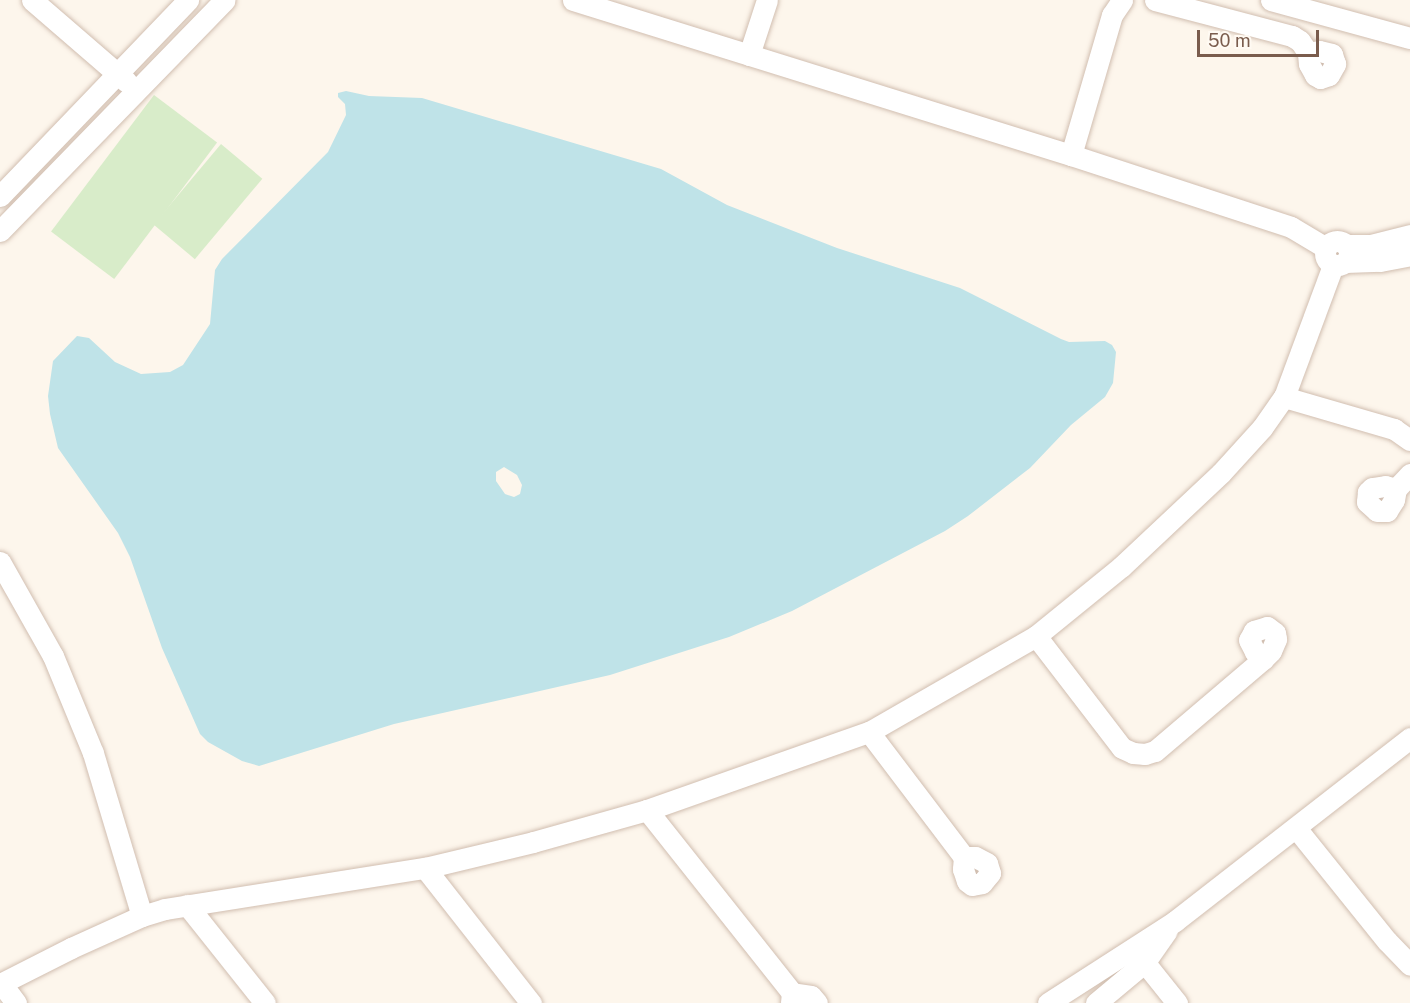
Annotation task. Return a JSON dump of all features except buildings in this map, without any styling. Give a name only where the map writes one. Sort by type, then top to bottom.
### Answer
[{"type":"street","points":[[32,0],[118,72],[136,92]]},
{"type":"street","points":[[0,196],[188,0]]},
{"type":"street","points":[[0,231],[225,0]]},
{"type":"street","points":[[573,0],[1071,155],[1291,227],[1338,255],[1380,261],[1410,255]]},
{"type":"street","points":[[749,55],[767,0]]},
{"type":"street","points":[[1071,155],[1112,15],[1122,0]]},
{"type":"street","points":[[1155,0],[1292,36],[1300,41],[1308,53]]},
{"type":"street","points":[[1271,0],[1410,38]]},
{"type":"street","points":[[1338,255],[1410,235]]},
{"type":"street","points":[[16,1003],[0,984],[142,916],[187,905],[425,868],[647,810],[869,732],[1036,636],[1121,567],[1174,519],[1249,444],[1284,397],[1338,255]]},
{"type":"street","points":[[1284,397],[1394,429],[1410,440]]},
{"type":"street","points":[[0,562],[52,656],[89,743],[142,916]]},
{"type":"street","points":[[1036,636],[1122,748],[1139,754],[1155,751],[1263,659]]},
{"type":"street","points":[[869,732],[964,857]]},
{"type":"street","points":[[1096,1003],[1139,955],[1175,921],[1410,738]]},
{"type":"street","points":[[647,810],[792,998],[811,996],[817,1003]]},
{"type":"street","points":[[1296,828],[1387,941],[1410,964]]},
{"type":"street","points":[[425,868],[531,1003]]},
{"type":"street","points":[[187,905],[266,1003]]},
{"type":"street","points":[[1048,1003],[1139,955]]},
{"type":"street","points":[[1139,955],[1177,1003]]},
{"type":"green space","points":[[154,95],[217,143],[114,279],[51,232]]},
{"type":"green space","points":[[221,144],[262,179],[195,259],[154,224]]},
{"type":"water","points":[[346,91],[369,96],[422,98],[661,169],[727,205],[837,248],[960,288],[1061,339],[1069,342],[1105,341],[1112,345],[1116,352],[1113,383],[1105,397],[1071,425],[1030,468],[968,516],[945,531],[792,611],[729,637],[610,675],[394,724],[259,766],[242,761],[208,742],[200,734],[162,648],[130,557],[118,533],[58,448],[48,396],[53,361],[77,336],[89,338],[115,362],[141,374],[170,372],[183,365],[210,324],[215,270],[222,259],[328,152],[346,115],[345,104],[338,97],[338,93]],"holes":[[[504,467],[517,475],[522,485],[520,494],[514,497],[505,494],[496,481],[496,472]]]}]
